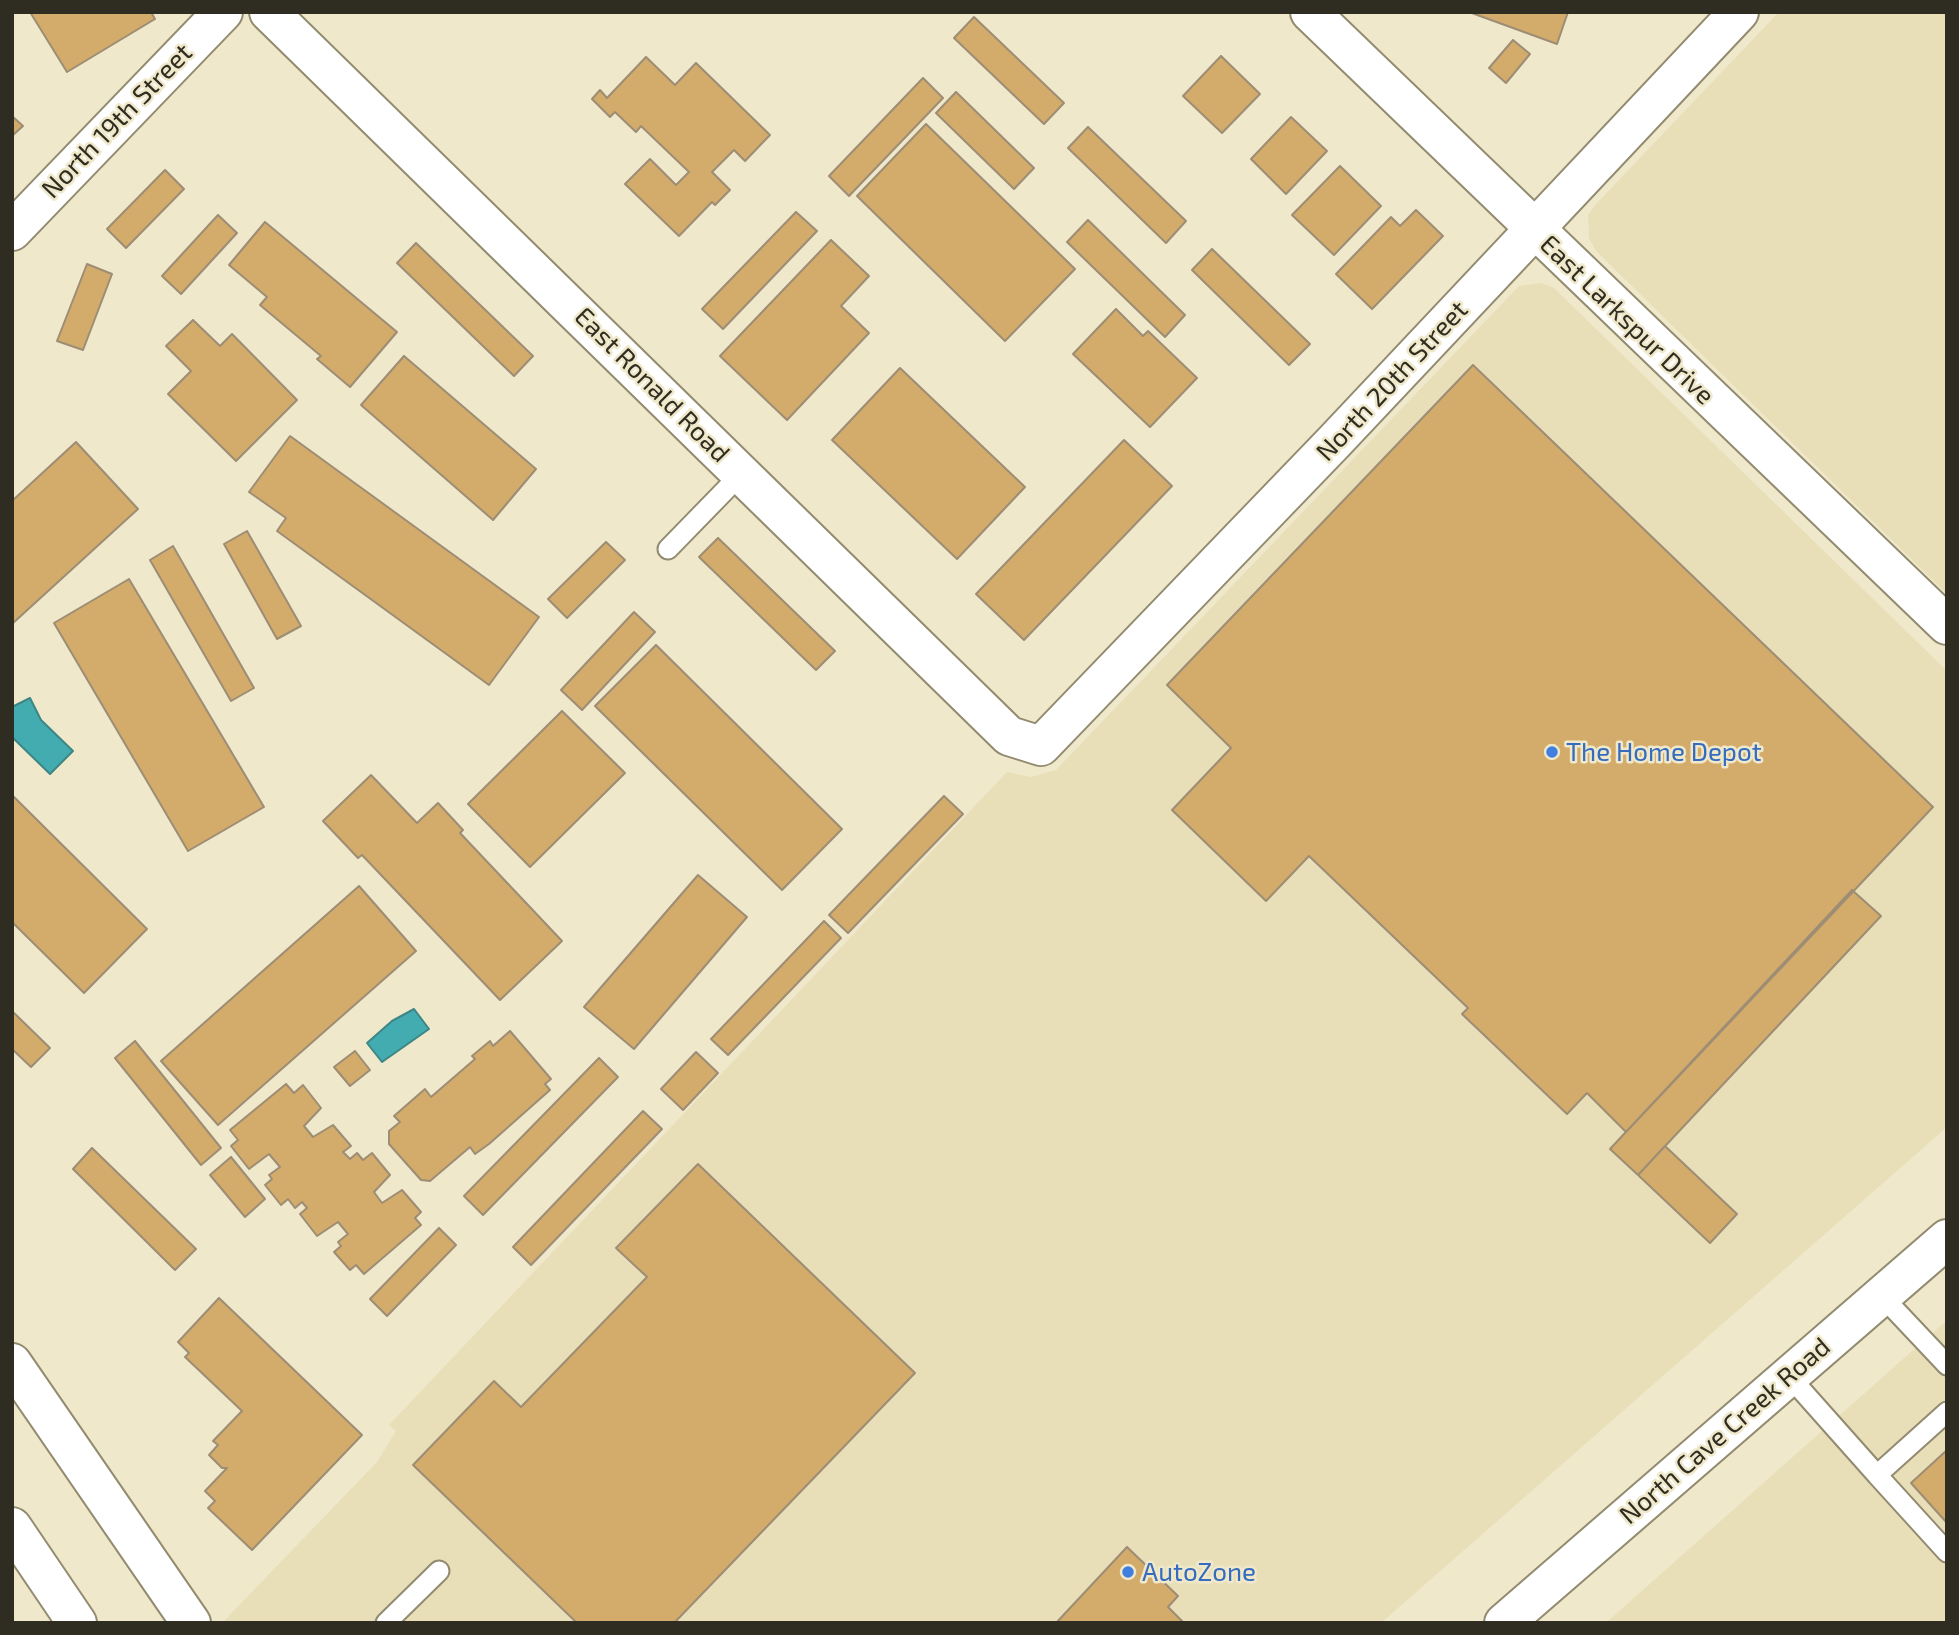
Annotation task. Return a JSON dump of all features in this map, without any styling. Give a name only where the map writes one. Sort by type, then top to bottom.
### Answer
[{"type":"street","name":"North 19th Street","points":[[12,231],[223,12]]},
{"type":"street","name":"East Ronald Road","points":[[270,12],[1009,736],[1041,746]]},
{"type":"street","name":"East Larkspur Drive","points":[[1310,12],[1532,229],[1947,625]]},
{"type":"street","name":"North 20th Street","points":[[1041,746],[1343,432],[1739,12]]},
{"type":"street","name":"North Cave Creek Road","points":[[1504,1623],[1753,1404],[1947,1239]]},
{"type":"street","points":[[12,1363],[191,1623]]},
{"type":"street","points":[[12,1527],[78,1623]]},
{"type":"lane","points":[[668,549],[742,473]]},
{"type":"lane","points":[[1881,1295],[1947,1365]]},
{"type":"lane","points":[[1789,1376],[1947,1552]]},
{"type":"lane","points":[[1877,1475],[1946,1415]]},
{"type":"lane","points":[[386,1623],[439,1571]]},
{"type":"shaded area","points":[[1779,12],[1947,12],[1947,594],[1596,251],[1589,238],[1588,215],[1597,203]]},
{"type":"shaded area","points":[[1541,283],[1554,288],[1947,671],[1947,1127],[1381,1623],[222,1623],[377,1462],[396,1431],[389,1425],[1007,772],[1031,777],[1056,770],[1519,286]]},
{"type":"shaded area","points":[[1947,1320],[1947,1623],[1606,1623],[1626,1605]]},
{"type":"water","points":[[30,698],[41,720],[73,751],[50,774],[12,737],[12,707]]},
{"type":"water","points":[[414,1009],[429,1029],[382,1062],[367,1043],[392,1021]]},
{"type":"building","points":[[30,12],[151,12],[155,19],[67,72]]},
{"type":"building","points":[[1469,12],[1568,12],[1557,44]]},
{"type":"building","points":[[974,17],[1064,103],[1044,124],[954,38]]},
{"type":"building","points":[[1513,40],[1530,54],[1506,83],[1489,68]]},
{"type":"building","points":[[1221,56],[1260,94],[1222,133],[1183,96]]},
{"type":"building","points":[[646,57],[675,85],[696,63],[770,135],[745,161],[734,150],[712,172],[730,190],[715,205],[712,202],[679,236],[625,184],[650,159],[676,185],[689,172],[641,126],[636,132],[615,112],[610,117],[592,99],[600,90],[607,98]]},
{"type":"building","points":[[923,78],[943,98],[849,196],[829,176]]},
{"type":"building","points":[[956,92],[1034,168],[1014,189],[936,113]]},
{"type":"building","points":[[12,116],[23,126],[12,136]]},
{"type":"building","points":[[1291,117],[1327,151],[1286,194],[1251,159]]},
{"type":"building","points":[[926,124],[1075,269],[1005,341],[857,196]]},
{"type":"building","points":[[1088,127],[1186,221],[1166,243],[1068,148]]},
{"type":"building","points":[[1340,166],[1381,206],[1334,255],[1292,215]]},
{"type":"building","points":[[165,170],[184,189],[126,248],[107,229]]},
{"type":"building","points":[[1416,210],[1443,236],[1372,309],[1336,274],[1391,217],[1400,226]]},
{"type":"building","points":[[796,212],[817,231],[723,329],[702,309]]},
{"type":"building","points":[[218,215],[237,233],[181,294],[162,276]]},
{"type":"building","points":[[1088,220],[1185,315],[1165,337],[1067,242]]},
{"type":"building","points":[[265,222],[397,332],[350,387],[317,359],[321,356],[260,305],[267,297],[229,265]]},
{"type":"building","points":[[831,240],[869,276],[841,306],[869,333],[787,420],[720,356]]},
{"type":"building","points":[[416,243],[533,356],[514,376],[397,263]]},
{"type":"building","points":[[1212,249],[1310,344],[1289,365],[1192,270]]},
{"type":"building","points":[[87,264],[112,274],[83,350],[57,341]]},
{"type":"building","points":[[1116,309],[1143,336],[1148,331],[1197,378],[1150,427],[1073,354]]},
{"type":"building","points":[[193,320],[220,346],[232,334],[297,400],[236,461],[168,394],[191,371],[166,346]]},
{"type":"building","points":[[404,356],[536,469],[493,520],[361,405]]},
{"type":"building","name":"The Home Depot","points":[[1473,365],[1933,807],[1626,1132],[1587,1093],[1567,1114],[1462,1014],[1468,1008],[1309,856],[1266,901],[1172,810],[1231,748],[1167,685]]},
{"type":"building","points":[[900,368],[1025,487],[957,559],[832,440]]},
{"type":"building","points":[[290,436],[539,617],[489,685],[277,531],[286,518],[249,492]]},
{"type":"building","points":[[1124,440],[1172,486],[1024,640],[976,594]]},
{"type":"building","points":[[76,442],[138,509],[12,624],[12,501]]},
{"type":"building","points":[[247,531],[301,626],[277,639],[224,544]]},
{"type":"building","points":[[718,538],[835,651],[816,670],[699,557]]},
{"type":"building","points":[[606,542],[625,560],[567,618],[548,599]]},
{"type":"building","points":[[173,546],[254,688],[231,701],[150,560]]},
{"type":"building","points":[[129,579],[264,807],[188,851],[54,623]]},
{"type":"building","points":[[634,612],[655,632],[582,710],[561,690]]},
{"type":"building","points":[[656,645],[842,829],[782,890],[595,706]]},
{"type":"building","points":[[562,711],[625,773],[530,867],[468,804]]},
{"type":"building","points":[[371,775],[417,823],[438,803],[463,830],[460,833],[562,941],[500,1000],[362,855],[358,858],[323,821]]},
{"type":"building","points":[[12,795],[147,929],[84,993],[12,922]]},
{"type":"building","points":[[944,796],[963,814],[848,933],[829,915]]},
{"type":"building","points":[[698,875],[747,917],[634,1049],[584,1007]]},
{"type":"building","points":[[359,886],[416,951],[218,1125],[161,1061]]},
{"type":"building","points":[[1852,890],[1881,916],[1638,1175],[1610,1149]]},
{"type":"building","points":[[824,921],[841,938],[728,1055],[711,1039]]},
{"type":"building","points":[[12,1011],[50,1048],[31,1067],[12,1049]]},
{"type":"building","points":[[510,1031],[551,1079],[545,1084],[550,1090],[475,1154],[470,1147],[430,1181],[421,1180],[389,1144],[389,1131],[400,1122],[394,1116],[425,1089],[431,1097],[475,1059],[472,1056],[490,1041],[493,1046]]},
{"type":"building","points":[[135,1041],[221,1148],[201,1165],[115,1058]]},
{"type":"building","points":[[355,1051],[370,1070],[350,1086],[334,1067]]},
{"type":"building","points":[[696,1052],[718,1073],[683,1110],[661,1089]]},
{"type":"building","points":[[599,1058],[618,1077],[483,1215],[464,1196]]},
{"type":"building","points":[[286,1084],[294,1093],[303,1085],[321,1108],[304,1126],[313,1137],[333,1125],[351,1146],[343,1152],[350,1159],[357,1153],[363,1160],[372,1153],[390,1175],[374,1192],[382,1203],[402,1190],[421,1212],[415,1218],[421,1225],[364,1274],[356,1265],[350,1270],[334,1252],[341,1246],[338,1242],[348,1234],[338,1222],[317,1236],[300,1214],[307,1208],[302,1202],[295,1208],[288,1199],[281,1205],[265,1185],[272,1179],[269,1175],[280,1167],[269,1154],[249,1169],[231,1146],[238,1140],[230,1130]]},
{"type":"building","points":[[643,1111],[662,1129],[531,1265],[513,1247]]},
{"type":"building","points":[[1665,1146],[1737,1214],[1710,1243],[1638,1175]]},
{"type":"building","points":[[92,1148],[196,1249],[175,1270],[73,1169]]},
{"type":"building","points":[[231,1157],[265,1199],[245,1217],[210,1175]]},
{"type":"building","points":[[698,1164],[915,1373],[674,1623],[577,1623],[413,1465],[494,1381],[521,1407],[647,1277],[616,1248]]},
{"type":"building","points":[[439,1228],[456,1245],[387,1316],[370,1299]]},
{"type":"building","points":[[219,1298],[362,1435],[252,1550],[208,1508],[215,1501],[205,1491],[227,1468],[222,1468],[209,1455],[218,1445],[213,1441],[242,1411],[185,1357],[189,1353],[178,1342]]},
{"type":"building","points":[[1947,1450],[1947,1523],[1911,1483]]},
{"type":"building","name":"AutoZone","points":[[1127,1547],[1178,1596],[1168,1607],[1184,1623],[1056,1623]]},
{"type":"place","name":"The Home Depot","points":[[1552,752]]},
{"type":"place","name":"AutoZone","points":[[1128,1572]]}]
